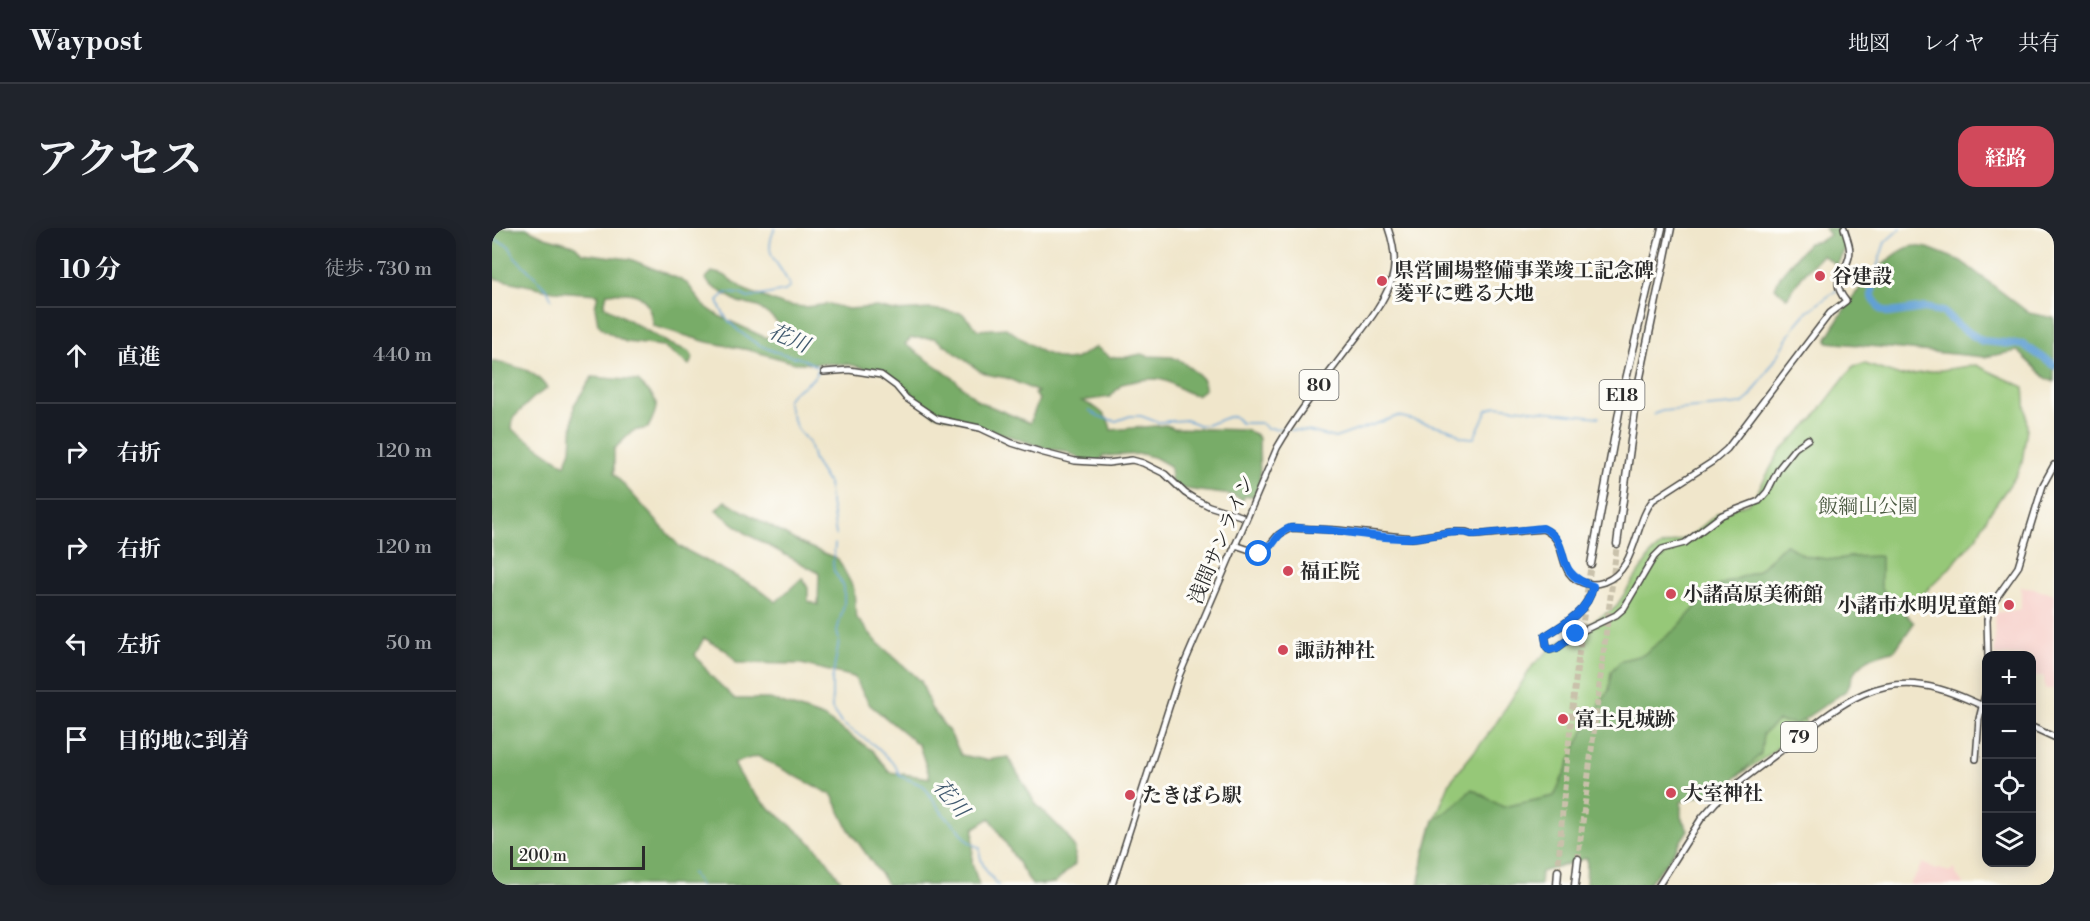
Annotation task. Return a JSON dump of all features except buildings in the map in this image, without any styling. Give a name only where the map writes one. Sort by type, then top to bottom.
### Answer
[{"type":"highway","name":"E18","points":[[1591,564],[1622,396],[1662,228]]},
{"type":"highway","name":"E18","points":[[1617,544],[1639,382],[1671,228]]},
{"type":"highway","points":[[1575,884],[1578,859]]},
{"type":"highway","points":[[1557,885],[1558,871]]},
{"type":"street","name":"浅間サンライン","points":[[1112,885],[1179,676],[1277,448],[1292,421],[1366,325],[1390,282],[1394,251],[1388,228]]},
{"type":"street","points":[[1235,545],[1262,554],[1278,535],[1291,528],[1412,538],[1451,532],[1466,532],[1475,535],[1543,528],[1557,539],[1570,574],[1593,586],[1610,580],[1618,573],[1631,551],[1647,507],[1653,500],[1712,462],[1727,449],[1825,319],[1846,301],[1838,285],[1838,278],[1849,257],[1850,249],[1844,228]]},
{"type":"street","points":[[824,372],[849,370],[881,375],[896,386],[906,398],[937,419],[980,428],[1012,443],[1044,453],[1075,461],[1108,463],[1132,460],[1143,463],[1165,474],[1193,498],[1209,506],[1241,516]]},
{"type":"street","points":[[1593,586],[1592,597],[1582,608],[1565,624],[1545,636],[1547,647],[1550,650],[1557,648],[1576,634],[1616,615],[1624,608],[1654,557],[1662,549],[1685,543],[1722,515],[1759,501],[1767,492],[1779,468],[1795,448],[1808,439]]},
{"type":"street","points":[[1988,651],[1989,608],[2018,567],[2043,485],[2054,465]]},
{"type":"street","name":"79","points":[[1659,885],[1701,819],[1715,803],[1827,714],[1846,702],[1874,689],[1913,684],[1941,689],[1982,705]]},
{"type":"street","points":[[1976,759],[1979,719],[1982,711]]},
{"type":"street","points":[[2036,729],[2054,737]]},
{"type":"shaded area","points":[[2021,586],[2054,594],[2054,689],[2045,689],[2044,676],[2036,677],[2036,651],[1995,651],[1994,613],[2021,609]]},
{"type":"shaded area","points":[[1923,863],[1936,870],[1950,872],[1954,868],[1964,885],[1909,885]]},
{"type":"green space","points":[[492,228],[526,228],[545,237],[574,245],[582,253],[630,259],[679,279],[688,284],[702,304],[719,316],[764,337],[780,338],[782,328],[758,307],[738,302],[713,287],[705,279],[712,272],[724,275],[745,290],[784,305],[805,307],[829,304],[848,309],[877,307],[895,311],[931,309],[962,313],[978,330],[1006,328],[1042,352],[1065,360],[1075,359],[1096,347],[1110,357],[1141,354],[1172,357],[1194,371],[1203,380],[1205,389],[1197,395],[1166,381],[1144,380],[1122,384],[1110,397],[1082,401],[1105,415],[1111,430],[1166,425],[1174,428],[1245,430],[1255,434],[1259,438],[1260,484],[1255,496],[1245,496],[1243,500],[1232,495],[1174,486],[1170,466],[1156,458],[1142,454],[1103,456],[1099,462],[1086,462],[1066,451],[1048,449],[963,421],[934,414],[887,373],[847,364],[795,363],[749,350],[707,342],[653,326],[645,301],[634,294],[607,293],[604,306],[670,344],[689,351],[693,358],[689,365],[663,346],[626,342],[605,331],[598,324],[595,307],[598,294],[554,291],[492,278]],"holes":[[[911,338],[935,338],[980,371],[1007,378],[1038,392],[1034,394],[1039,399],[1030,423],[978,401],[953,378],[905,344]]]},
{"type":"green space","points":[[1825,228],[1838,228],[1846,247],[1837,265],[1822,255],[1802,276],[1787,298],[1775,288],[1780,276],[1808,243],[1820,241],[1829,235]]},
{"type":"green space","points":[[1914,246],[1928,248],[1961,261],[2029,313],[2054,318],[2054,382],[2046,378],[2018,351],[1984,357],[1827,342],[1827,338],[1847,305],[1868,279],[1887,261],[1906,248]]},
{"type":"green space","points":[[492,361],[529,372],[547,388],[513,418],[512,429],[565,465],[571,450],[574,405],[592,377],[638,381],[654,398],[655,412],[648,428],[633,431],[614,449],[614,474],[680,547],[756,587],[776,602],[802,578],[808,588],[808,601],[818,605],[819,573],[747,534],[716,510],[725,501],[800,543],[838,559],[854,589],[856,617],[878,643],[921,681],[931,708],[950,733],[961,755],[986,760],[1008,757],[1035,803],[1066,834],[1075,848],[1075,864],[1055,883],[1032,885],[990,818],[974,828],[972,863],[979,885],[888,885],[848,828],[832,795],[757,756],[734,763],[742,777],[761,801],[819,851],[844,885],[492,885]],"holes":[[[704,638],[727,651],[737,663],[801,664],[854,677],[870,705],[919,745],[930,778],[889,772],[873,751],[823,717],[770,699],[735,699],[711,676],[695,655]]]},
{"type":"green space","name":"飯綱山公園","points":[[1865,364],[1900,376],[1976,365],[2024,387],[2027,428],[2022,463],[1976,538],[1946,572],[1901,615],[1784,691],[1807,724],[1767,756],[1727,783],[1599,826],[1539,858],[1537,885],[1418,885],[1430,832],[1450,782],[1493,728],[1533,665],[1556,644],[1615,608],[1651,554],[1661,546],[1684,539],[1717,514],[1748,503],[1755,496],[1780,451],[1812,420],[1853,367]]},
{"type":"green space","points":[[1785,544],[1805,556],[1835,560],[1848,557],[1881,556],[1881,588],[1914,623],[1895,650],[1869,658],[1855,671],[1847,690],[1797,724],[1778,721],[1763,734],[1761,754],[1726,787],[1681,802],[1681,817],[1688,830],[1668,861],[1647,885],[1586,885],[1587,858],[1541,872],[1540,885],[1419,885],[1424,854],[1434,820],[1457,804],[1472,789],[1503,807],[1554,796],[1582,734],[1609,690],[1611,671],[1622,660],[1643,655],[1677,628],[1711,590],[1758,571]]},
{"type":"waterway","name":"花川","points":[[775,228],[771,238],[771,253],[790,287],[785,291],[748,298],[740,294],[726,293],[718,300],[727,318],[742,334],[761,346],[804,360],[819,368],[816,375],[807,384],[793,392],[787,401],[797,429],[809,443],[814,461],[828,483],[836,535]]},
{"type":"waterway","points":[[1841,287],[1854,278],[1873,279],[1885,242],[1901,228]]},
{"type":"waterway","points":[[492,238],[509,246],[515,257],[547,289],[552,300]]},
{"type":"waterway","points":[[1873,279],[1872,297],[1880,309],[1889,313],[1925,308],[1943,312],[1960,327],[1982,341],[2024,345],[2054,365]]},
{"type":"waterway","points":[[1654,414],[1662,411],[1742,404],[1750,397],[1795,326],[1808,311],[1837,290]]},
{"type":"waterway","points":[[1290,430],[1308,431],[1335,438],[1398,416],[1446,428],[1461,437],[1474,438],[1487,410],[1496,406],[1599,417]]},
{"type":"waterway","points":[[1089,410],[1099,417],[1116,421],[1130,416],[1141,416],[1157,422],[1187,420],[1199,425],[1207,425],[1234,416],[1241,423],[1261,423],[1267,428],[1286,429]]},
{"type":"waterway","name":"花川","points":[[835,544],[834,571],[844,587],[844,605],[837,631],[839,640],[832,681],[832,709],[841,723],[874,745],[895,765],[900,776],[924,786],[943,814],[969,842],[980,848],[982,863],[998,885]]},
{"type":"waterway","points":[[692,873],[700,885]]},
{"type":"tunnel","points":[[1578,859],[1617,544]]},
{"type":"tunnel","points":[[1558,871],[1580,641],[1591,564]]},
{"type":"place","name":"谷建設","points":[[1820,276]]},
{"type":"place","name":"県営圃場整備事業竣工記念碑 菱平に甦る大地","points":[[1382,281]]},
{"type":"place","name":"福正院","points":[[1288,571]]},
{"type":"place","name":"小諸高原美術館","points":[[1671,594]]},
{"type":"place","name":"小諸市水明児童館","points":[[2009,605]]},
{"type":"place","name":"諏訪神社","points":[[1283,650]]},
{"type":"place","name":"富士見城跡","points":[[1563,719]]},
{"type":"place","name":"大室神社","points":[[1671,793]]},
{"type":"place","name":"たきばら駅","points":[[1130,795]]},
{"type":"route","points":[[1259,554],[1266,552],[1278,535],[1291,528],[1412,538],[1451,532],[1466,532],[1475,535],[1543,528],[1557,539],[1570,574],[1593,586],[1592,597],[1582,608],[1565,624],[1545,636],[1547,647],[1550,650],[1557,648],[1576,634]]}]
